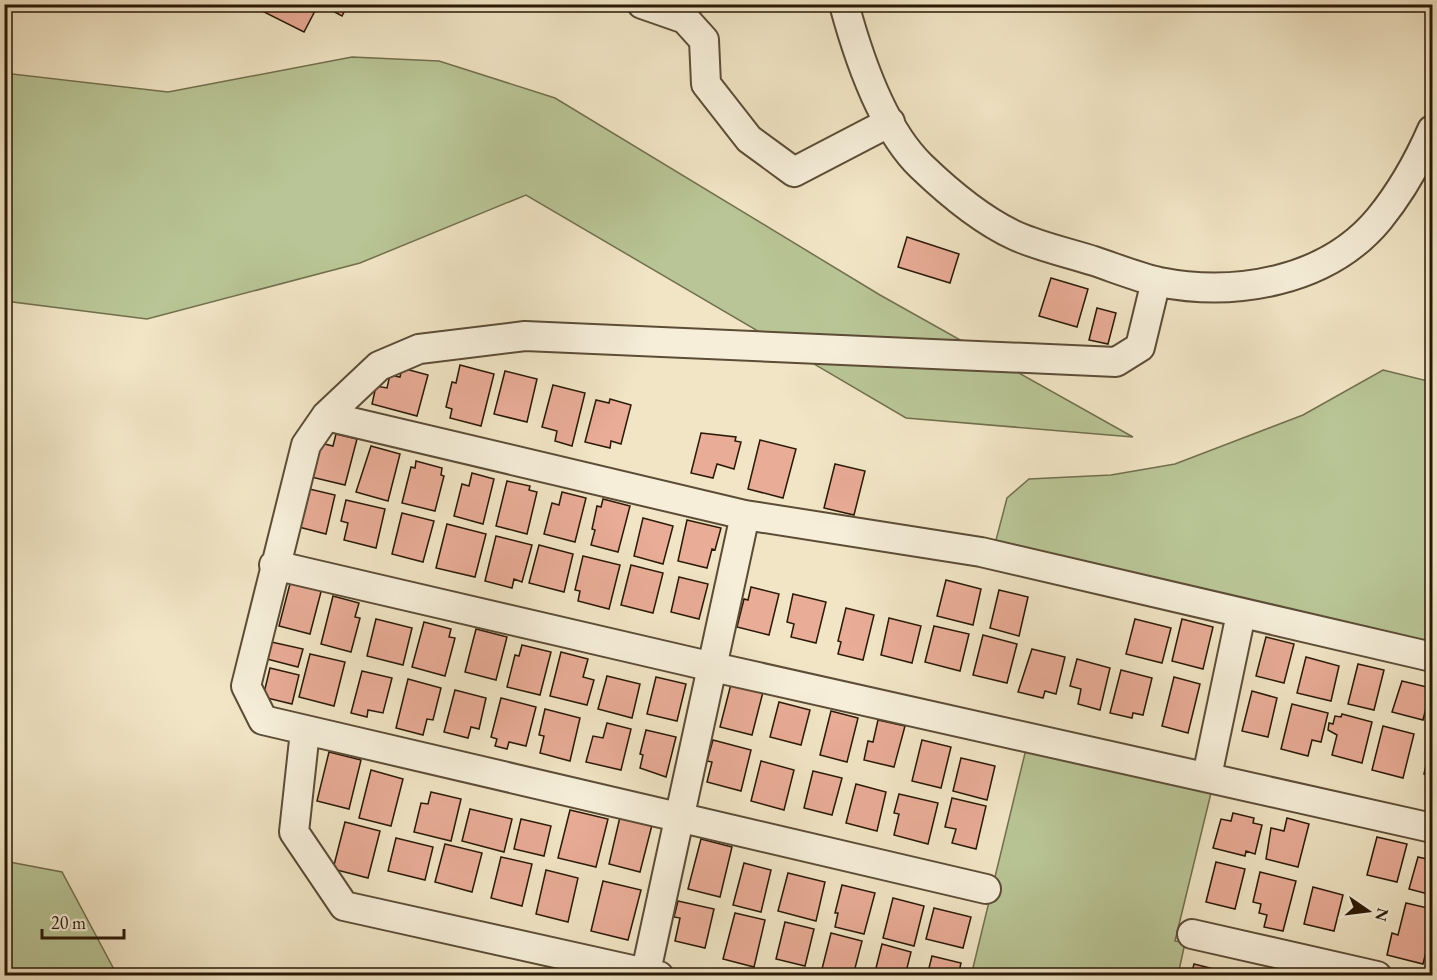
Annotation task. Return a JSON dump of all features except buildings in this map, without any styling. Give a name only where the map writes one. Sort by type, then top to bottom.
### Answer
[{"type":"street","points":[[642,4],[685,19],[704,40],[706,84],[749,139],[794,172],[890,122]]},
{"type":"street","points":[[844,4],[853,38],[877,99],[920,165],[970,207],[1016,236],[1156,281],[1193,287],[1243,287],[1296,276],[1338,255],[1378,220],[1415,168],[1432,130]]},
{"type":"street","points":[[986,889],[263,720],[246,686],[274,565],[306,445],[326,416],[379,366],[419,349],[525,336],[1116,362],[1140,347],[1156,281]]},
{"type":"street","points":[[326,416],[745,515],[981,552],[1432,657]]},
{"type":"street","points":[[305,731],[294,832],[344,906],[650,974],[678,817],[745,515]]},
{"type":"street","points":[[274,565],[713,667],[1432,828]]},
{"type":"street","points":[[1207,776],[1241,614]]},
{"type":"street","points":[[1192,934],[1377,975]]},
{"type":"green space","points":[[352,57],[439,61],[555,98],[880,295],[1133,437],[906,418],[526,195],[360,263],[147,319],[5,301],[4,73],[168,92]]},
{"type":"green space","points":[[1383,370],[1432,382],[1432,644],[995,544],[1007,498],[1029,479],[1111,475],[1175,464],[1303,415]]},
{"type":"green space","points":[[1026,749],[1211,793],[1175,941],[1185,943],[1178,975],[971,976]]},
{"type":"green space","points":[[4,861],[62,872],[117,975],[5,975]]}]
